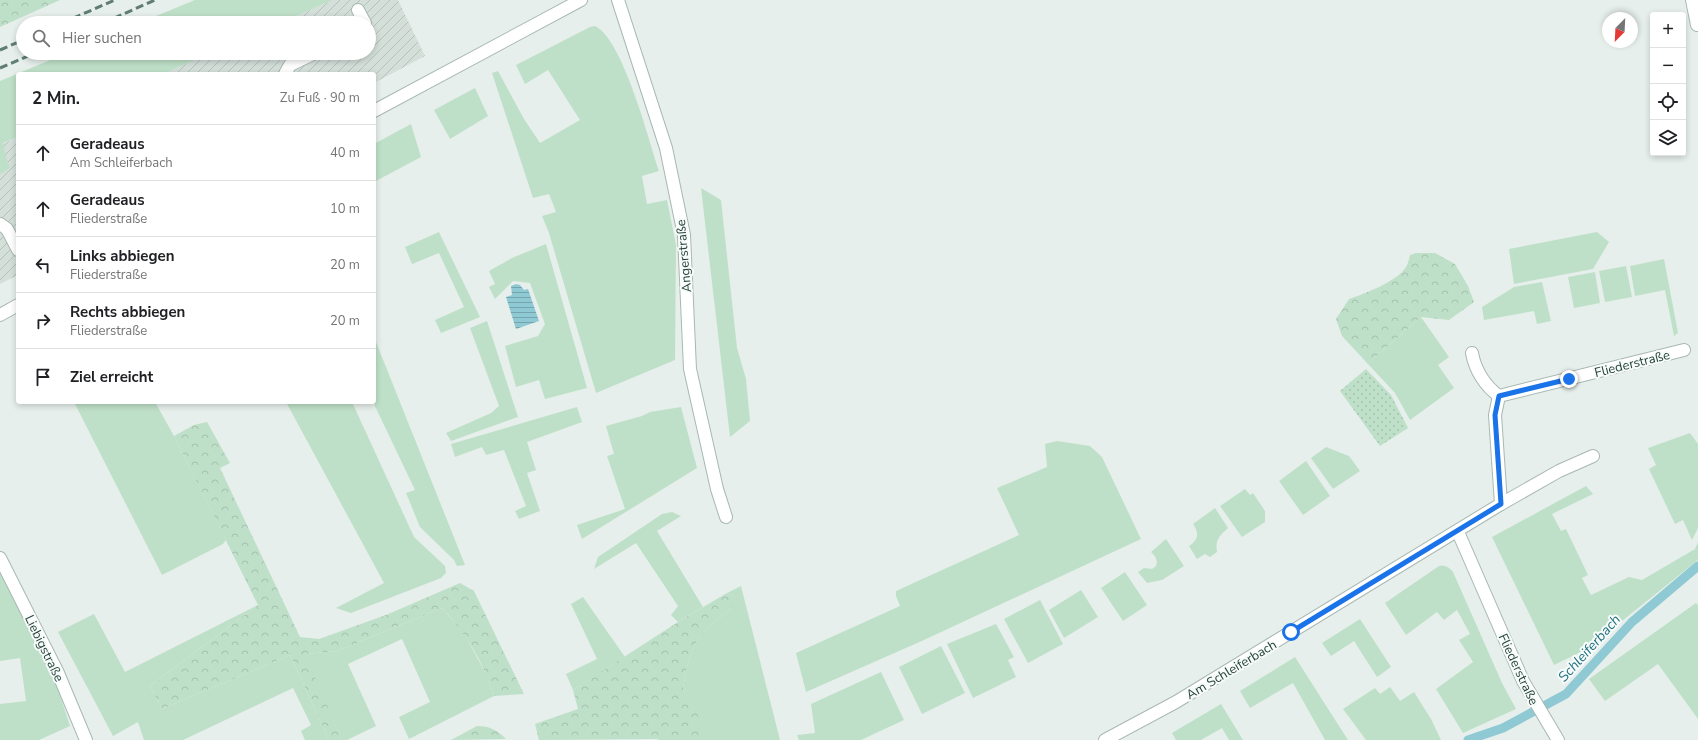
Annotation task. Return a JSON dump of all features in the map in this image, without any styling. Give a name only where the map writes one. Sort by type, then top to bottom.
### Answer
[{"type":"street","points":[[376,110],[581,0]]},
{"type":"street","name":"Angerstraße","points":[[618,0],[666,148],[682,227],[690,369],[717,489],[726,517]]},
{"type":"street","points":[[1692,0],[1697,25]]},
{"type":"street","points":[[358,10],[361,16]]},
{"type":"street","points":[[286,72],[290,65],[300,60]]},
{"type":"street","points":[[0,224],[7,229],[16,246]]},
{"type":"street","points":[[0,315],[16,306]]},
{"type":"street","name":"Fliederstraße","points":[[1499,396],[1684,350]]},
{"type":"street","points":[[1472,353],[1482,379],[1490,389],[1499,396],[1495,415],[1501,504]]},
{"type":"street","points":[[1458,532],[1501,504],[1559,471],[1593,456]]},
{"type":"street","name":"Fliederstraße","points":[[1458,532],[1524,681],[1547,724],[1558,740]]},
{"type":"street","name":"Am Schleiferbach","points":[[1105,740],[1176,702],[1458,532]]},
{"type":"street","name":"Liebigstraße","points":[[0,558],[58,673],[86,740]]},
{"type":"shaded area","points":[[333,0],[398,0],[425,56],[376,82],[376,72],[168,72],[195,60],[376,60],[376,16],[296,16]]},
{"type":"shaded area","points":[[16,138],[16,276],[0,284],[0,145]]},
{"type":"green space","points":[[0,0],[60,0],[24,16],[16,16],[16,20],[0,27]]},
{"type":"green space","points":[[195,0],[333,0],[296,16],[156,16]]},
{"type":"green space","points":[[595,26],[605,35],[615,50],[634,92],[659,171],[642,176],[647,204],[667,200],[676,245],[675,360],[596,393],[549,233],[542,216],[556,212],[549,194],[533,198],[492,73],[498,71],[524,119],[540,143],[580,120],[548,70],[525,84],[516,65],[590,27]]},
{"type":"green space","points":[[50,60],[195,60],[168,72],[22,72]]},
{"type":"green space","points":[[16,74],[16,138],[3,143],[10,168],[0,174],[0,81]]},
{"type":"green space","points":[[475,88],[488,116],[450,139],[434,110]]},
{"type":"green space","points":[[411,124],[421,157],[376,181],[376,143]]},
{"type":"green space","points":[[701,188],[721,200],[737,348],[746,379],[750,421],[730,437]]},
{"type":"green space","points":[[439,232],[480,317],[441,333],[435,320],[464,307],[439,253],[412,264],[405,247]]},
{"type":"green space","points":[[1597,232],[1609,242],[1593,269],[1514,284],[1509,249]]},
{"type":"green space","points":[[546,244],[587,388],[545,399],[539,380],[516,387],[505,346],[538,336],[545,324],[530,283],[513,281],[495,299],[489,287],[495,284],[489,271],[512,258]]},
{"type":"green space","points":[[1416,253],[1435,253],[1455,264],[1468,286],[1474,302],[1449,320],[1421,317],[1368,364],[1342,336],[1336,319],[1349,299],[1363,294],[1396,277],[1406,267],[1410,255]]},
{"type":"green space","points":[[1664,259],[1678,333],[1674,336],[1665,290],[1635,296],[1630,266]]},
{"type":"green space","points":[[1626,266],[1632,297],[1605,302],[1599,271]]},
{"type":"green space","points":[[1595,272],[1600,303],[1574,308],[1568,277]]},
{"type":"green space","points":[[1542,282],[1551,321],[1537,324],[1534,311],[1484,320],[1482,307],[1514,287]]},
{"type":"green space","points":[[1421,317],[1449,357],[1438,365],[1454,388],[1410,420],[1395,393],[1368,364]]},
{"type":"green space","points":[[487,321],[518,417],[451,441],[446,433],[491,413],[499,406],[470,328]]},
{"type":"green space","points":[[376,342],[465,565],[457,566],[454,560],[420,527],[406,493],[415,490],[374,404],[376,404]]},
{"type":"green space","points":[[1366,369],[1391,395],[1408,428],[1380,446],[1340,391]]},
{"type":"green space","points":[[75,404],[156,404],[174,436],[226,540],[223,544],[162,575]]},
{"type":"green space","points":[[287,404],[353,404],[414,537],[445,566],[446,573],[441,578],[351,613],[336,608],[384,583]]},
{"type":"green space","points":[[577,407],[582,422],[527,442],[536,470],[527,473],[540,511],[519,519],[515,511],[526,506],[504,450],[486,455],[482,447],[455,457],[451,444]]},
{"type":"green space","points":[[681,407],[697,468],[582,539],[577,525],[625,509],[607,456],[614,454],[606,426],[642,416],[650,412]]},
{"type":"green space","points":[[207,422],[230,463],[220,468],[300,637],[319,639],[386,615],[460,583],[474,591],[524,694],[494,696],[485,672],[467,638],[442,608],[337,651],[305,654],[342,740],[329,740],[290,655],[162,709],[150,686],[258,605],[174,436],[194,425]]},
{"type":"green space","points":[[1690,433],[1698,444],[1698,528],[1692,540],[1683,520],[1675,524],[1649,469],[1656,465],[1648,448]]},
{"type":"green space","points":[[1057,441],[1090,446],[1102,457],[1141,539],[924,640],[806,692],[796,653],[900,606],[896,596],[896,591],[1019,535],[997,488],[1047,467],[1045,444]]},
{"type":"green space","points":[[1326,447],[1349,456],[1360,471],[1333,489],[1311,458]]},
{"type":"green space","points":[[1306,461],[1330,496],[1303,515],[1279,481]]},
{"type":"green space","points":[[1586,486],[1593,494],[1552,514],[1561,531],[1566,529],[1588,575],[1582,578],[1591,595],[1629,577],[1642,580],[1695,549],[1698,542],[1698,560],[1587,649],[1554,665],[1492,537]]},
{"type":"green space","points":[[1245,489],[1250,495],[1253,493],[1265,511],[1265,522],[1242,537],[1220,506]]},
{"type":"green space","points":[[1215,508],[1228,528],[1218,538],[1217,552],[1210,557],[1205,554],[1197,559],[1189,546],[1195,541],[1197,536],[1193,524]]},
{"type":"green space","points":[[672,512],[681,516],[657,531],[703,607],[678,622],[671,615],[678,606],[636,543],[594,569],[598,557],[662,514]]},
{"type":"green space","points":[[1166,539],[1184,566],[1162,580],[1147,583],[1138,572],[1144,568],[1152,569],[1156,566],[1156,559],[1151,552]]},
{"type":"green space","points":[[1439,566],[1447,567],[1453,572],[1502,683],[1516,709],[1463,733],[1436,689],[1473,662],[1459,640],[1470,634],[1457,610],[1444,620],[1437,612],[1406,635],[1385,603]]},
{"type":"green space","points":[[0,571],[56,683],[70,726],[39,740],[0,740],[0,704],[26,701],[20,658],[0,661]]},
{"type":"green space","points":[[1125,572],[1147,605],[1123,621],[1101,588]]},
{"type":"green space","points":[[741,586],[780,740],[699,740],[690,702],[683,689],[687,666],[695,645],[699,639],[734,606],[734,596],[727,593]]},
{"type":"green space","points":[[1081,590],[1098,617],[1064,638],[1049,610]]},
{"type":"green space","points":[[727,593],[734,596],[734,606],[699,639],[690,657],[685,675],[683,689],[698,715],[699,740],[539,740],[535,724],[578,709],[573,690],[678,622]]},
{"type":"green space","points":[[583,597],[625,657],[573,690],[566,674],[597,659],[571,604]]},
{"type":"green space","points":[[1040,600],[1063,644],[1028,663],[1004,619]]},
{"type":"green space","points":[[1696,603],[1698,605],[1698,719],[1658,664],[1605,701],[1589,679]]},
{"type":"green space","points":[[258,605],[150,686],[162,709],[290,655],[329,740],[305,740],[301,731],[311,725],[293,688],[183,740],[144,740],[138,722],[113,736],[58,632],[94,614],[125,672]]},
{"type":"green space","points":[[442,608],[464,633],[487,676],[494,696],[409,739],[399,717],[430,702],[402,639],[348,664],[376,726],[347,740],[342,740],[304,654],[337,651]]},
{"type":"green space","points":[[1360,619],[1391,667],[1377,677],[1354,641],[1331,656],[1322,643]]},
{"type":"green space","points":[[996,624],[1014,657],[1008,660],[1016,677],[973,698],[947,644]]},
{"type":"green space","points":[[941,646],[965,693],[922,714],[899,667]]},
{"type":"green space","points":[[1295,657],[1348,740],[1325,740],[1293,683],[1250,708],[1240,691]]},
{"type":"green space","points":[[881,672],[904,720],[861,740],[799,740],[797,735],[815,733],[811,704]]},
{"type":"green space","points":[[1390,687],[1400,701],[1414,692],[1431,719],[1441,740],[1366,740],[1343,709],[1375,688],[1380,694]]},
{"type":"green space","points":[[1221,704],[1243,740],[1229,740],[1222,728],[1201,740],[1176,740],[1172,733]]},
{"type":"green space","points":[[477,726],[493,729],[506,739],[451,740]]},
{"type":"water","points":[[516,284],[520,285],[524,290],[528,289],[539,321],[516,329],[506,297],[512,295],[511,286]]},
{"type":"waterway","name":"Schleiferbach","points":[[1468,740],[1503,728],[1566,694],[1632,622],[1698,566]]},
{"type":"railway","points":[[78,16],[115,0]]},
{"type":"railway","points":[[119,16],[155,0]]},
{"type":"railway","points":[[0,50],[16,43]]},
{"type":"railway","points":[[0,68],[19,60]]},
{"type":"route","points":[[1291,632],[1458,532],[1501,504],[1495,415],[1499,396],[1569,379]]}]
